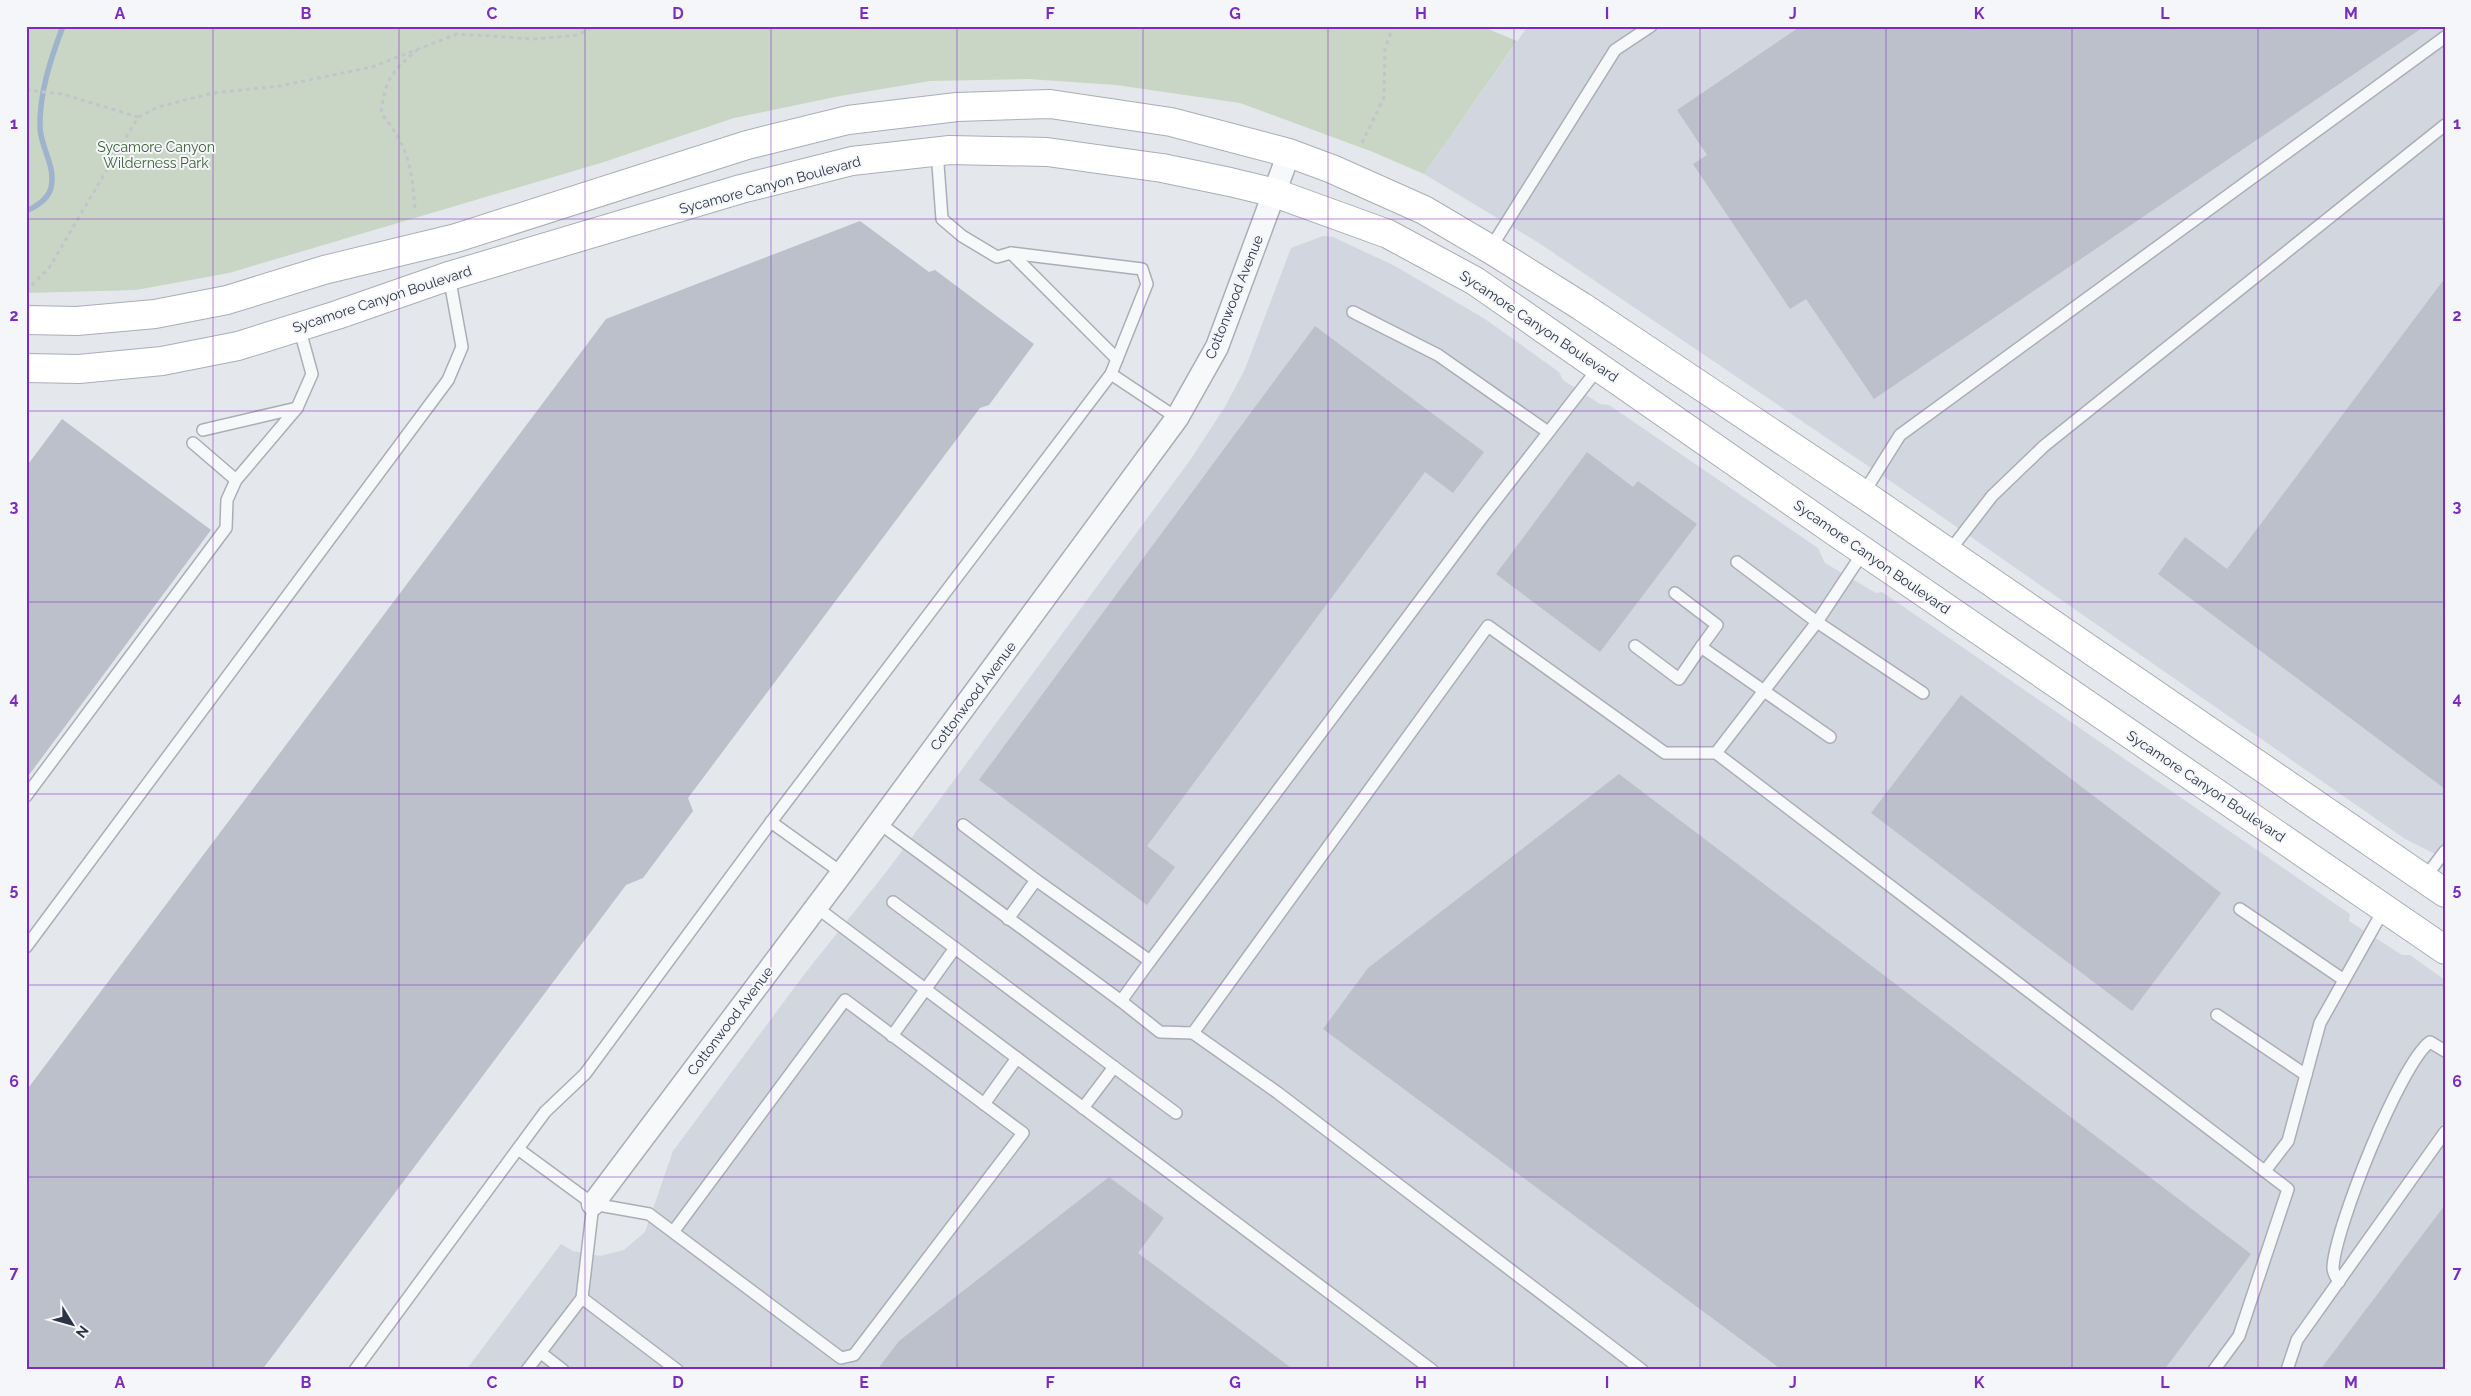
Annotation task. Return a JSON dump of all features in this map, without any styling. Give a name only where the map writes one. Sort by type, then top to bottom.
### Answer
[{"type":"main road","points":[[26,320],[77,321],[155,314],[227,300],[324,270],[456,238],[747,144],[848,120],[957,107],[1050,104],[1171,122],[1289,153],[1424,210],[1490,249],[1581,306],[1863,494],[2434,886]]},
{"type":"main road","name":"Sycamore Canyon Boulevard","points":[[26,368],[79,369],[162,361],[238,346],[449,276],[741,190],[852,161],[937,151],[1047,152],[1162,168],[1275,193],[1396,238],[1475,281],[2445,950]]},
{"type":"street","name":"Cottonwood Avenue","points":[[593,1204],[842,873],[1177,418],[1217,347],[1289,153]]},
{"type":"lane","points":[[1490,249],[1615,50],[1651,26]]},
{"type":"lane","points":[[1863,494],[1900,435],[2445,37]]},
{"type":"lane","points":[[1948,553],[1992,496],[2044,446],[2443,129]]},
{"type":"lane","points":[[355,1370],[545,1112],[585,1074],[771,822],[1111,374],[1147,284],[1142,269],[1011,253],[997,257],[962,236],[942,219],[937,151]]},
{"type":"lane","points":[[1011,253],[1117,359]]},
{"type":"lane","points":[[26,948],[448,380],[462,347],[449,276]]},
{"type":"lane","points":[[1353,312],[1438,355],[1548,432]]},
{"type":"lane","points":[[26,796],[226,528],[227,500],[236,480],[297,408],[312,374],[299,327]]},
{"type":"lane","points":[[1121,1001],[1548,432],[1600,366]]},
{"type":"lane","points":[[1111,374],[1177,418]]},
{"type":"lane","points":[[204,430],[297,408]]},
{"type":"lane","points":[[193,444],[236,480]]},
{"type":"lane","points":[[1716,754],[1817,622],[1864,551]]},
{"type":"lane","points":[[1736,562],[1817,622],[1923,693]]},
{"type":"lane","points":[[1635,646],[1679,679],[1717,625],[1674,593]]},
{"type":"lane","points":[[1192,1033],[1488,626],[1665,753],[1716,754],[2288,1189],[2239,1336],[2214,1370]]},
{"type":"lane","points":[[1701,647],[1830,738]]},
{"type":"lane","points":[[771,822],[842,873]]},
{"type":"lane","points":[[879,823],[1121,1001],[1160,1032],[1192,1033],[1278,1093],[1642,1370]]},
{"type":"lane","points":[[963,824],[1036,880],[1150,961]]},
{"type":"lane","points":[[2434,886],[2445,850]]},
{"type":"lane","points":[[1008,919],[1036,880]]},
{"type":"lane","points":[[894,902],[1176,1113]]},
{"type":"lane","points":[[816,907],[1432,1370]]},
{"type":"lane","points":[[2240,909],[2344,980]]},
{"type":"lane","points":[[2265,1171],[2288,1141],[2320,1023],[2384,909]]},
{"type":"lane","points":[[892,1036],[956,948]]},
{"type":"lane","points":[[518,1150],[593,1204],[649,1214],[673,1232],[841,1358],[854,1355],[1022,1133],[845,1000],[673,1232]]},
{"type":"lane","points":[[2217,1016],[2306,1075]]},
{"type":"lane","points":[[2339,1282],[2333,1271],[2334,1261],[2349,1208],[2362,1169],[2400,1085],[2424,1047],[2430,1042],[2445,1051]]},
{"type":"lane","points":[[984,1104],[1017,1058]]},
{"type":"lane","points":[[1083,1108],[1114,1066]]},
{"type":"lane","points":[[2287,1370],[2297,1340],[2445,1132]]},
{"type":"lane","points":[[527,1370],[582,1298],[593,1204]]},
{"type":"lane","points":[[582,1298],[677,1370]]},
{"type":"lane","points":[[540,1352],[563,1370]]},
{"type":"path","points":[[26,291],[50,268],[138,117],[158,107],[213,93],[279,86],[372,67],[457,34],[535,40],[578,35],[595,26]]},
{"type":"path","points":[[1362,143],[1384,97],[1385,49],[1393,26]]},
{"type":"path","points":[[415,208],[412,169],[399,136],[381,113],[384,88],[398,66],[419,48]]},
{"type":"path","points":[[26,90],[62,94],[138,117]]},
{"type":"shaded area","points":[[1528,26],[2445,26],[2445,859],[2405,839],[1902,489],[1539,243],[1424,174]]},
{"type":"shaded area","points":[[1323,236],[1333,237],[1395,266],[1485,319],[1559,372],[1563,380],[1600,404],[1609,405],[1818,548],[1825,563],[1876,593],[1882,592],[2350,914],[2349,921],[2402,955],[2410,955],[2445,980],[2445,1370],[466,1370],[561,1244],[573,1251],[600,1256],[624,1250],[645,1232],[673,1151],[806,972],[887,871],[1191,459],[1226,405],[1245,369],[1291,248]]},
{"type":"green space","name":"Sycamore Canyon Wilderness Park","points":[[26,26],[1481,26],[1517,41],[1424,174],[1373,152],[1240,103],[1116,85],[1028,79],[930,81],[840,96],[734,118],[604,162],[229,273],[136,290],[26,293]]},
{"type":"building","points":[[1801,26],[2425,26],[1874,399],[1806,299],[1790,309],[1693,164],[1707,155],[1677,110]]},
{"type":"building","points":[[860,221],[929,272],[935,270],[1034,344],[989,405],[980,408],[688,798],[693,811],[643,878],[626,885],[262,1370],[26,1370],[26,1091],[606,319]]},
{"type":"building","points":[[2445,278],[2445,789],[2158,574],[2185,537],[2227,569]]},
{"type":"building","points":[[1315,326],[1484,452],[1453,493],[1425,472],[1147,846],[1175,867],[1147,905],[979,780]]},
{"type":"building","points":[[62,419],[211,530],[26,779],[26,467]]},
{"type":"building","points":[[1587,452],[1633,487],[1638,481],[1697,524],[1600,652],[1496,574]]},
{"type":"building","points":[[1961,695],[2221,893],[2132,1011],[1871,813]]},
{"type":"building","points":[[1619,774],[2251,1254],[2164,1370],[1782,1370],[1323,1029],[1368,968]]},
{"type":"building","points":[[1109,1177],[1164,1218],[1138,1253],[1294,1370],[877,1370],[899,1341]]},
{"type":"building","points":[[2445,1205],[2445,1370],[2320,1370]]},
{"type":"waterway","points":[[26,211],[41,202],[51,188],[52,172],[41,135],[40,115],[47,76],[63,26]]}]
